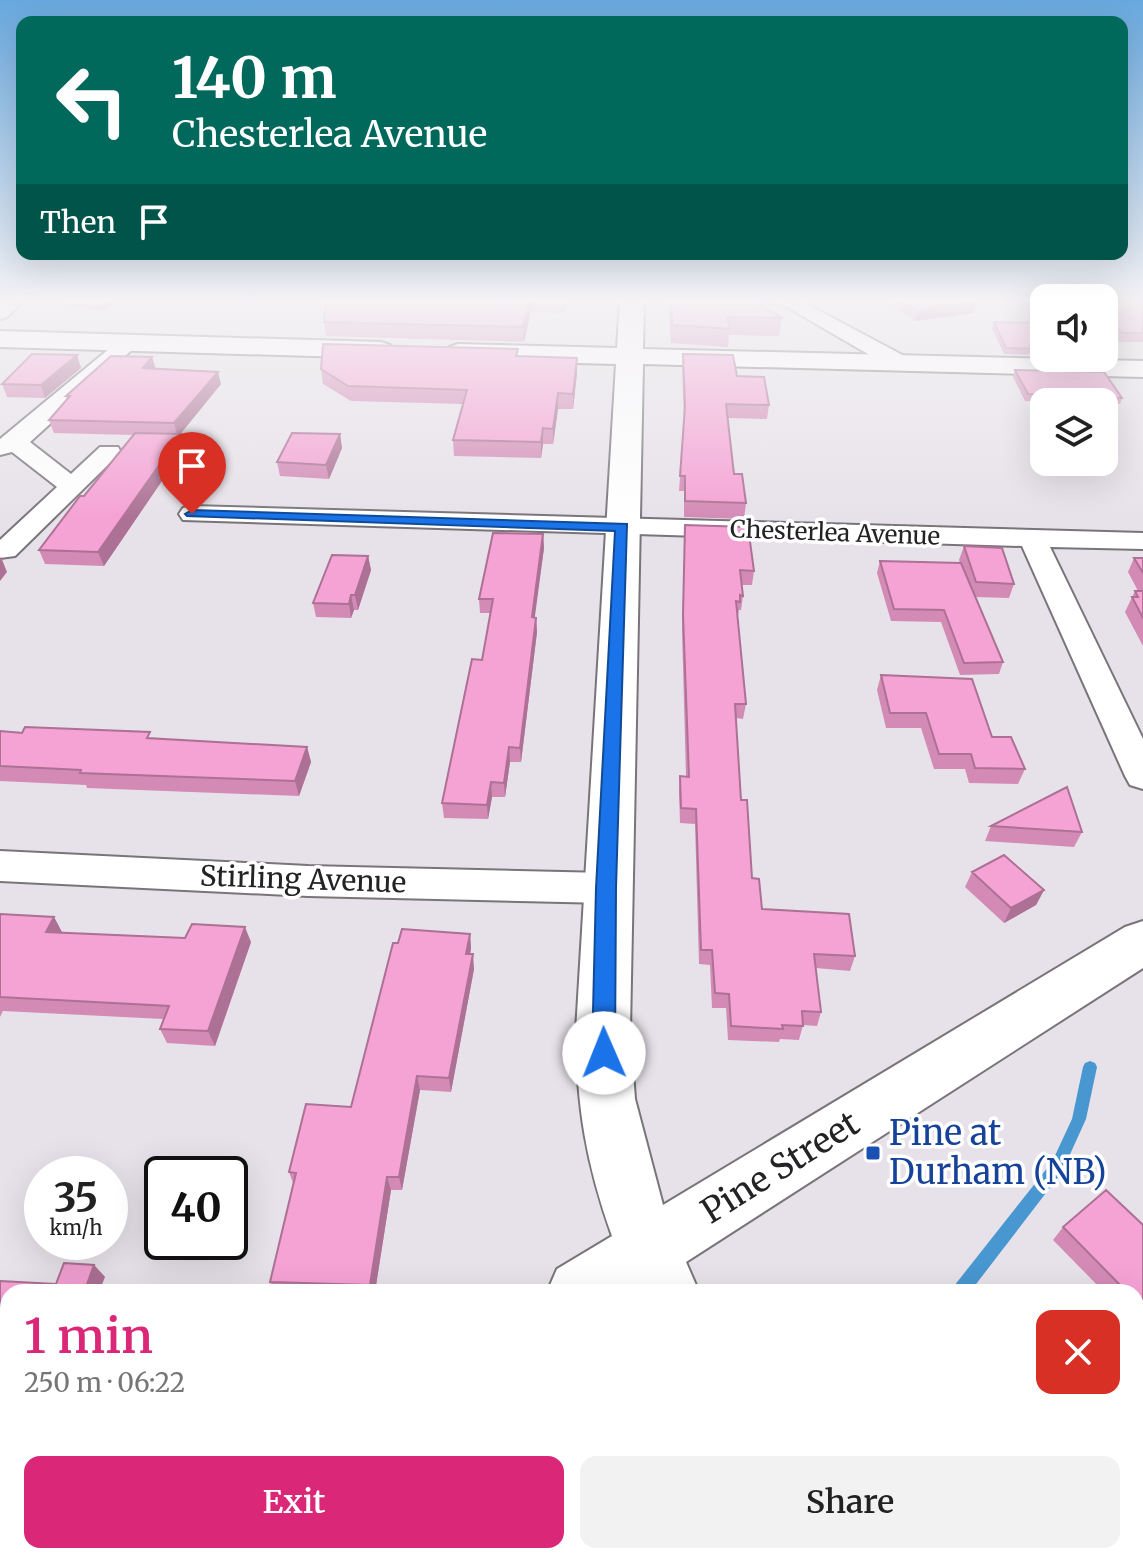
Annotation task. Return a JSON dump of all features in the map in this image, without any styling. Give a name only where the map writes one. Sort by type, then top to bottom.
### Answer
[{"type":"street","points":[[71,486],[8,445],[93,373]]},
{"type":"street","points":[[628,373],[606,888],[603,1031],[606,1097],[624,1175],[657,1271]]},
{"type":"street","points":[[0,550],[5,550],[109,452]]},
{"type":"street","name":"Chesterlea Avenue","points":[[192,514],[1143,541]]},
{"type":"street","points":[[1033,539],[1143,776]]},
{"type":"street","name":"Stirling Avenue","points":[[0,866],[308,881],[606,888]]},
{"type":"street","name":"Pine Street","points":[[609,1284],[657,1271],[1143,942]]},
{"type":"building","points":[[13,373],[55,373],[41,385],[2,384]]},
{"type":"building","points":[[92,373],[217,373],[174,423],[49,420],[70,396],[66,396]]},
{"type":"building","points":[[327,373],[575,373],[573,394],[558,393],[553,429],[543,428],[541,442],[453,440],[467,390],[348,386]]},
{"type":"building","points":[[684,373],[736,373],[737,376],[764,377],[769,405],[726,404],[734,474],[742,474],[746,503],[685,501],[685,476],[680,476],[685,406]]},
{"type":"building","points":[[1017,373],[1105,373],[1115,388],[1030,388],[1030,394]]},
{"type":"building","points":[[135,433],[181,434],[98,552],[39,550],[80,496],[84,496]]},
{"type":"building","points":[[292,433],[340,434],[326,465],[277,462]]},
{"type":"building","points":[[685,525],[748,527],[754,571],[740,570],[743,596],[740,595],[740,602],[736,601],[746,704],[735,704],[741,800],[747,800],[752,878],[759,879],[762,909],[849,914],[855,956],[814,954],[821,1012],[802,1011],[803,1026],[782,1025],[783,1029],[731,1026],[729,994],[715,993],[712,950],[701,950],[696,809],[681,808],[680,776],[689,777],[683,615]]},
{"type":"building","points":[[493,533],[543,534],[520,748],[509,747],[504,783],[491,782],[487,805],[442,803],[472,659],[482,660],[493,599],[479,599]]},
{"type":"building","points":[[964,546],[1002,548],[1014,584],[976,582]]},
{"type":"building","points":[[332,555],[368,556],[349,604],[313,603]]},
{"type":"building","points":[[1134,558],[1143,558],[1143,573]]},
{"type":"building","points":[[880,561],[961,563],[1003,662],[964,663],[944,610],[894,609]]},
{"type":"building","points":[[1135,591],[1143,591],[1143,618],[1132,597],[1138,597]]},
{"type":"building","points":[[881,675],[972,679],[992,737],[1011,737],[1025,769],[975,768],[971,754],[939,754],[926,713],[890,713]]},
{"type":"building","points":[[25,727],[150,732],[147,738],[307,747],[295,781],[80,773],[81,770],[0,766],[0,731],[22,733]]},
{"type":"building","points":[[1067,787],[1082,832],[991,826]]},
{"type":"building","points":[[1004,855],[1044,890],[1011,908],[972,872]]},
{"type":"building","points":[[0,914],[54,917],[46,932],[185,938],[192,924],[245,927],[208,1031],[160,1029],[169,1006],[0,997]]},
{"type":"building","points":[[402,929],[470,934],[466,954],[473,954],[449,1078],[417,1076],[399,1177],[387,1177],[370,1284],[270,1282],[296,1173],[289,1172],[306,1104],[351,1107],[393,943],[398,943]]},
{"type":"building","points":[[1106,1190],[1143,1225],[1143,1284],[1119,1284],[1063,1227]]},
{"type":"building","points":[[64,1263],[94,1265],[87,1284],[56,1284]]},
{"type":"building","points":[[0,1281],[56,1284],[0,1284]]},
{"type":"waterway","points":[[966,1284],[1057,1167],[1079,1119],[1090,1067]]},
{"type":"place","name":"Pine at Durham (NB)","points":[[873,1153]]},
{"type":"route","points":[[192,514],[622,527],[606,888],[604,1053]]}]
